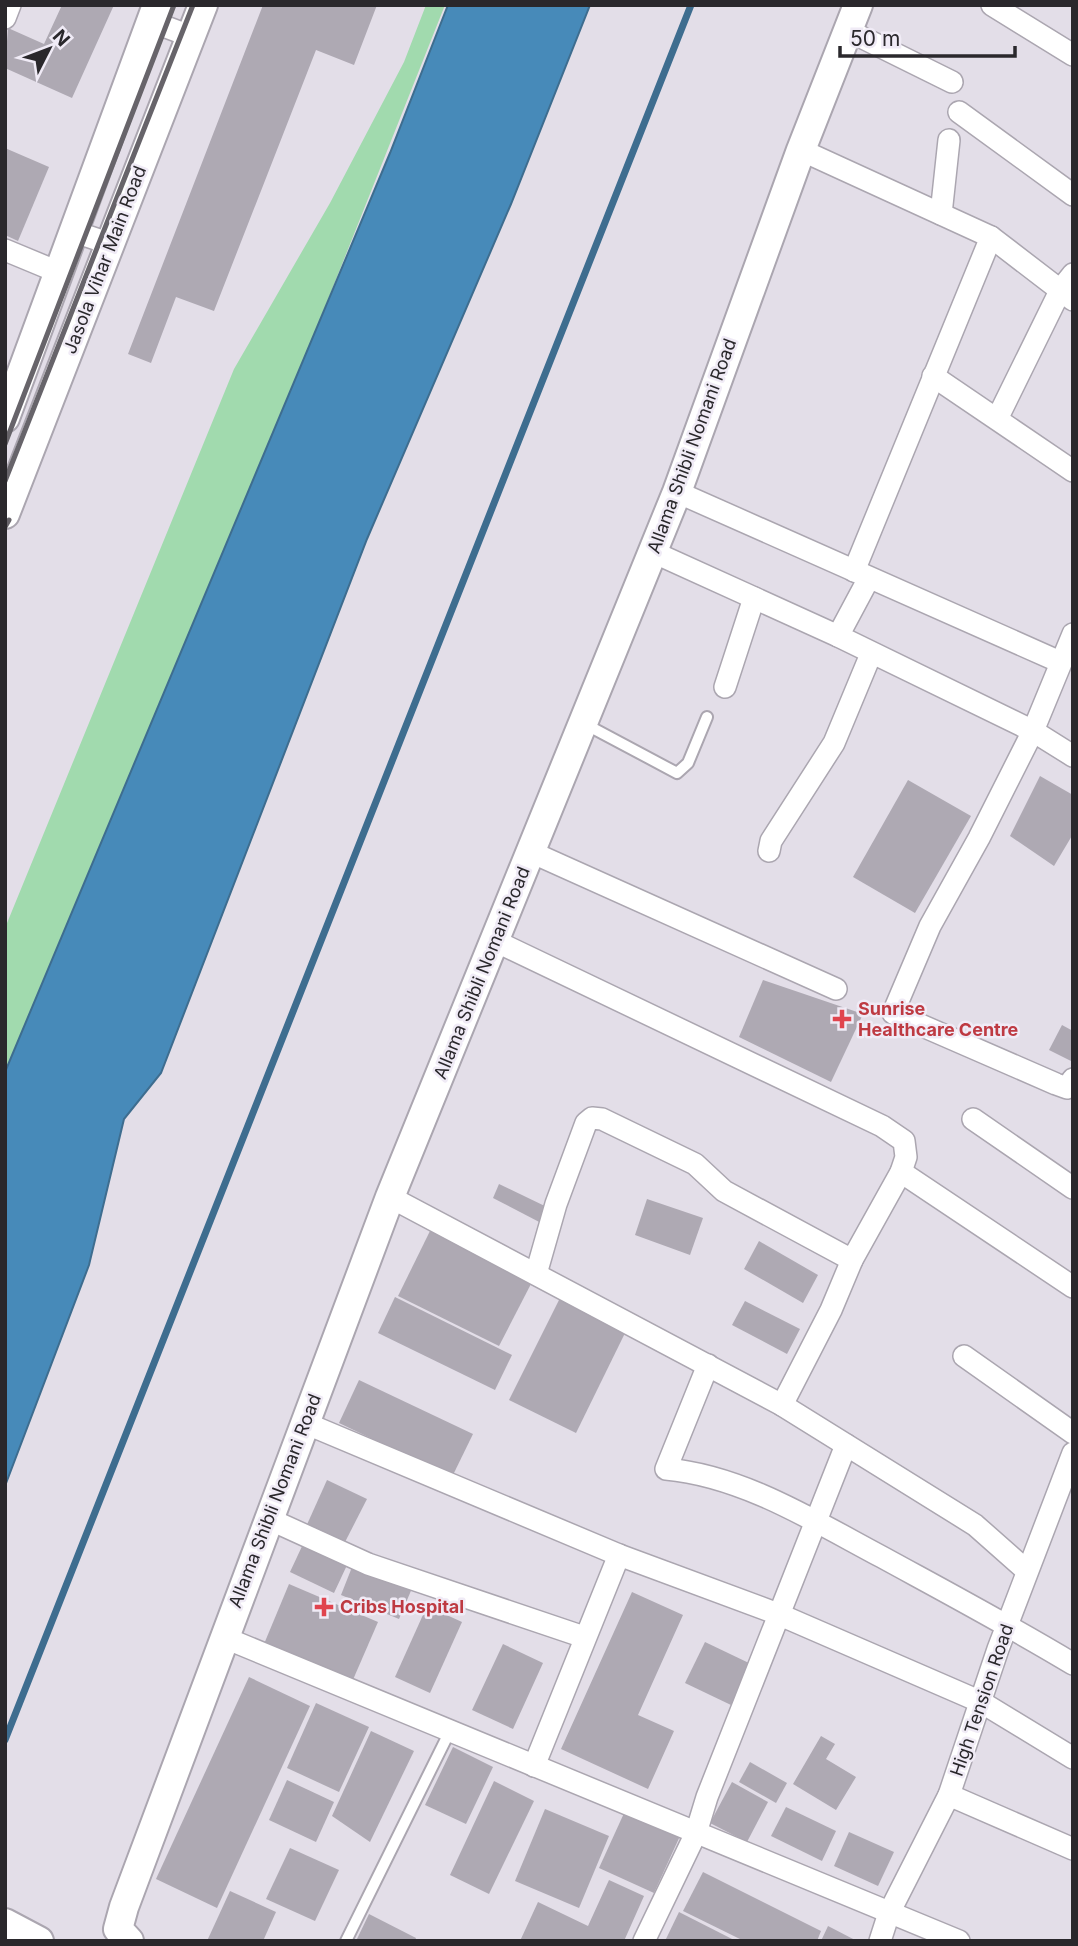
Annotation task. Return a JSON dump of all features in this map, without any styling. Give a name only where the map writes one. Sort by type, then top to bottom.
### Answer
[{"type":"street","points":[[5,19],[10,5]]},
{"type":"street","name":"Jasola Vihar Main Road","points":[[5,514],[203,5]]},
{"type":"street","points":[[992,5],[1073,55]]},
{"type":"street","points":[[5,418],[154,13],[190,36]]},
{"type":"street","points":[[854,18],[952,82]]},
{"type":"street","name":"Allama Shibli Nomani Road","points":[[129,1941],[118,1929],[124,1907],[223,1637],[390,1197],[677,492],[801,150],[854,18]]},
{"type":"street","points":[[959,112],[1073,195]]},
{"type":"street","points":[[941,214],[949,140]]},
{"type":"street","points":[[801,150],[991,237],[1069,288],[998,417]]},
{"type":"street","points":[[72,231],[111,244]]},
{"type":"street","points":[[838,636],[933,376],[991,237]]},
{"type":"street","points":[[5,250],[58,272]]},
{"type":"street","points":[[933,376],[998,417],[1073,471]]},
{"type":"street","points":[[677,492],[1060,662]]},
{"type":"street","points":[[653,552],[838,636],[1032,731],[1073,756]]},
{"type":"street","points":[[725,687],[754,597]]},
{"type":"street","points":[[1073,634],[1032,731],[979,838],[930,926],[893,1013],[1056,1084],[1068,1088],[1073,1079]]},
{"type":"street","points":[[769,851],[771,841],[834,743],[871,654]]},
{"type":"street","points":[[531,852],[836,989]]},
{"type":"street","points":[[495,941],[882,1126],[904,1141],[906,1148],[901,1172],[852,1260],[831,1310],[782,1405]]},
{"type":"street","points":[[536,1274],[560,1190],[586,1123],[592,1118],[602,1119],[695,1164],[724,1191],[852,1260]]},
{"type":"street","points":[[973,1119],[1073,1188]]},
{"type":"street","points":[[901,1172],[1073,1287]]},
{"type":"street","points":[[390,1197],[782,1405],[975,1525],[1027,1571]]},
{"type":"street","points":[[964,1356],[1073,1433]]},
{"type":"street","points":[[708,1365],[666,1469],[701,1473],[727,1481],[817,1522],[1008,1625],[1073,1664]]},
{"type":"street","points":[[305,1423],[619,1555],[778,1614],[981,1702],[1073,1758]]},
{"type":"street","points":[[644,1941],[696,1833],[778,1614],[846,1445]]},
{"type":"street","name":"High Tension Road","points":[[880,1941],[889,1913],[949,1795],[1027,1571],[1071,1464]]},
{"type":"street","points":[[269,1519],[368,1564],[584,1637]]},
{"type":"street","points":[[534,1766],[619,1555]]},
{"type":"street","points":[[223,1637],[959,1941]]},
{"type":"street","points":[[949,1795],[1073,1849]]},
{"type":"street","points":[[5,1923],[39,1941]]},
{"type":"lane","points":[[583,723],[677,773],[688,763],[707,717]]},
{"type":"lane","points":[[346,1941],[450,1731]]},
{"type":"green space","points":[[426,5],[445,5],[213,589],[5,1167],[5,928],[234,369],[330,203],[404,62]]},
{"type":"water","points":[[448,5],[590,5],[511,204],[367,539],[161,1073],[124,1119],[89,1265],[5,1486],[5,1072],[390,153]]},
{"type":"building","points":[[62,5],[114,5],[72,98],[5,68],[8,28],[44,44]]},
{"type":"building","points":[[263,5],[377,5],[354,65],[316,50],[214,311],[176,297],[151,363],[128,354]]},
{"type":"building","points":[[5,148],[49,167],[18,241],[5,235]]},
{"type":"building","points":[[1040,776],[1073,795],[1073,834],[1054,866],[1010,836]]},
{"type":"building","points":[[908,780],[971,816],[915,913],[853,877]]},
{"type":"building","points":[[763,980],[863,1014],[831,1082],[739,1037]]},
{"type":"building","points":[[1062,1025],[1073,1031],[1073,1062],[1049,1050]]},
{"type":"building","points":[[499,1184],[551,1209],[545,1225],[493,1198]]},
{"type":"building","points":[[647,1199],[703,1218],[690,1255],[635,1235]]},
{"type":"building","points":[[430,1231],[532,1282],[499,1346],[398,1296]]},
{"type":"building","points":[[759,1241],[818,1275],[803,1303],[744,1269]]},
{"type":"building","points":[[395,1297],[512,1355],[495,1390],[378,1333]]},
{"type":"building","points":[[560,1298],[626,1331],[576,1433],[509,1400]]},
{"type":"building","points":[[745,1301],[800,1329],[787,1354],[732,1325]]},
{"type":"building","points":[[359,1380],[473,1434],[452,1477],[339,1423]]},
{"type":"building","points":[[327,1480],[367,1499],[343,1546],[305,1529]]},
{"type":"building","points":[[304,1542],[348,1563],[334,1593],[290,1572]]},
{"type":"building","points":[[354,1562],[413,1586],[399,1619],[341,1595]]},
{"type":"building","points":[[289,1584],[378,1622],[352,1682],[264,1644]]},
{"type":"building","points":[[632,1592],[683,1615],[638,1715],[674,1731],[648,1789],[561,1749]]},
{"type":"building","points":[[427,1606],[462,1622],[430,1693],[395,1677]]},
{"type":"building","points":[[705,1642],[751,1664],[731,1705],[685,1683]]},
{"type":"building","points":[[503,1644],[543,1663],[513,1729],[472,1710]]},
{"type":"building","points":[[249,1677],[310,1706],[217,1908],[156,1879]]},
{"type":"building","points":[[316,1703],[369,1727],[339,1792],[287,1768]]},
{"type":"building","points":[[371,1731],[414,1751],[370,1842],[332,1816]]},
{"type":"building","points":[[821,1736],[835,1744],[826,1759],[856,1777],[836,1810],[793,1784]]},
{"type":"building","points":[[453,1747],[493,1767],[466,1824],[425,1805]]},
{"type":"building","points":[[750,1762],[787,1783],[776,1803],[739,1782]]},
{"type":"building","points":[[287,1780],[334,1802],[316,1842],[269,1820]]},
{"type":"building","points":[[494,1781],[534,1801],[489,1894],[450,1875]]},
{"type":"building","points":[[732,1782],[768,1802],[747,1842],[710,1823]]},
{"type":"building","points":[[786,1807],[836,1831],[822,1861],[771,1836]]},
{"type":"building","points":[[545,1809],[609,1836],[579,1908],[515,1881]]},
{"type":"building","points":[[625,1811],[680,1836],[654,1893],[599,1868]]},
{"type":"building","points":[[849,1832],[894,1852],[878,1886],[834,1866]]},
{"type":"building","points":[[290,1848],[339,1870],[315,1921],[266,1899]]},
{"type":"building","points":[[703,1872],[821,1931],[817,1941],[744,1941],[683,1911]]},
{"type":"building","points":[[609,1880],[644,1896],[624,1941],[520,1941],[538,1902],[588,1926]]},
{"type":"building","points":[[230,1891],[276,1912],[263,1941],[207,1941]]},
{"type":"building","points":[[679,1912],[736,1941],[665,1941]]},
{"type":"building","points":[[369,1914],[416,1938],[415,1941],[356,1941]]},
{"type":"building","points":[[828,1926],[857,1941],[821,1941]]},
{"type":"waterway","points":[[5,1740],[691,5]]},
{"type":"railway","points":[[5,444],[174,5]]},
{"type":"railway","points":[[5,481],[193,5]]},
{"type":"railway","points":[[5,527],[9,520]]},
{"type":"place","name":"Sunrise Healthcare Centre","points":[[842,1019]]},
{"type":"place","name":"Cribs Hospital","points":[[324,1607]]}]
